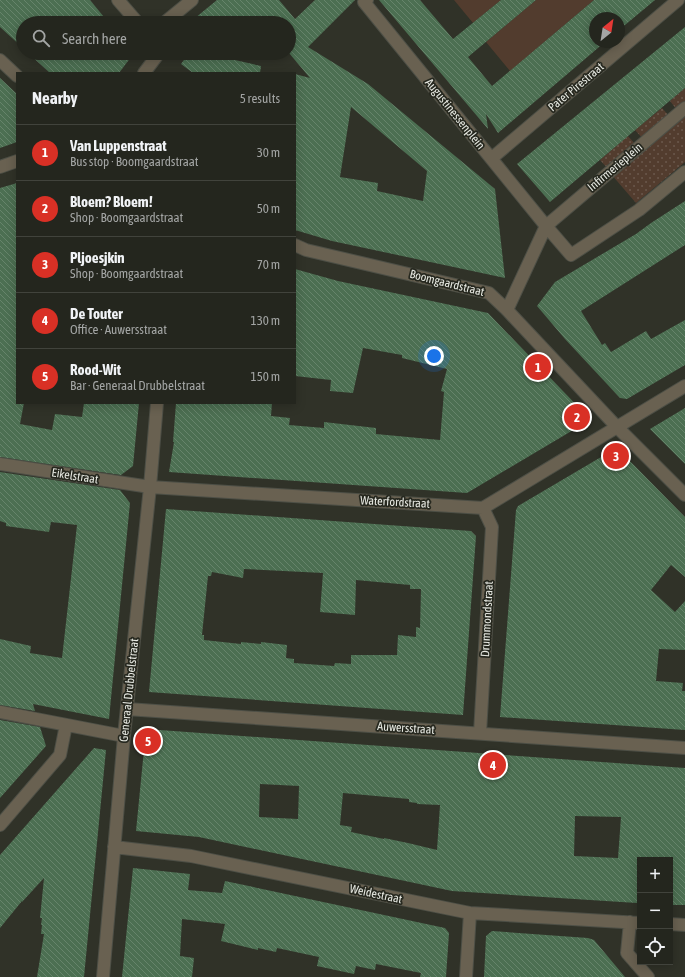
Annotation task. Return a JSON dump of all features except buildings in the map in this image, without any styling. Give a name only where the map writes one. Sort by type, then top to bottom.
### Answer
[{"type":"street","points":[[118,0],[132,16]]},
{"type":"street","points":[[173,16],[192,0]]},
{"type":"street","name":"Pater Pirestraat","points":[[492,158],[678,0]]},
{"type":"street","name":"Augustinessenplein","points":[[365,1],[546,226]]},
{"type":"street","points":[[0,60],[16,75]]},
{"type":"street","points":[[145,72],[154,60]]},
{"type":"street","name":"Infirmerieplein","points":[[507,310],[546,226],[685,108]]},
{"type":"street","points":[[0,167],[16,161]]},
{"type":"street","points":[[546,226],[571,255],[639,210],[685,172]]},
{"type":"street","name":"Boomgaardstraat","points":[[296,245],[306,250],[489,293],[507,310],[617,427],[685,495]]},
{"type":"street","points":[[483,508],[685,386]]},
{"type":"street","name":"Generaal Drubbelstraat","points":[[103,977],[124,736],[150,488],[157,404]]},
{"type":"street","name":"Eikelstraat","points":[[0,464],[150,488]]},
{"type":"street","name":"Waterfordstraat","points":[[150,488],[483,508]]},
{"type":"street","name":"Drummondstraat","points":[[480,733],[492,527],[483,508]]},
{"type":"street","name":"Auwersstraat","points":[[127,709],[685,748]]},
{"type":"street","points":[[0,712],[124,736]]},
{"type":"street","points":[[0,825],[60,755],[66,725]]},
{"type":"street","name":"Weidestraat","points":[[114,847],[191,856],[470,913],[635,922]]},
{"type":"street","points":[[466,977],[470,913]]},
{"type":"street","points":[[635,922],[627,953],[648,977]]},
{"type":"street","points":[[673,924],[685,925]]},
{"type":"shaded area","points":[[454,0],[501,0],[473,23]]},
{"type":"shaded area","points":[[536,0],[594,0],[510,71],[486,42]]},
{"type":"shaded area","points":[[685,88],[685,104],[677,110],[670,101]]},
{"type":"shaded area","points":[[662,108],[670,117],[643,139],[635,130]]},
{"type":"shaded area","points":[[685,112],[685,162],[636,203],[611,174]]},
{"type":"shaded area","points":[[628,136],[636,145],[608,169],[600,160]]},
{"type":"place","name":"Van Luppenstraat","points":[[538,367]]},
{"type":"place","name":"Bloem? Bloem!","points":[[577,417]]},
{"type":"place","name":"Pljoesjkin","points":[[616,456]]},
{"type":"place","name":"Rood-Wit","points":[[148,741]]},
{"type":"place","name":"De Touter","points":[[493,765]]}]
